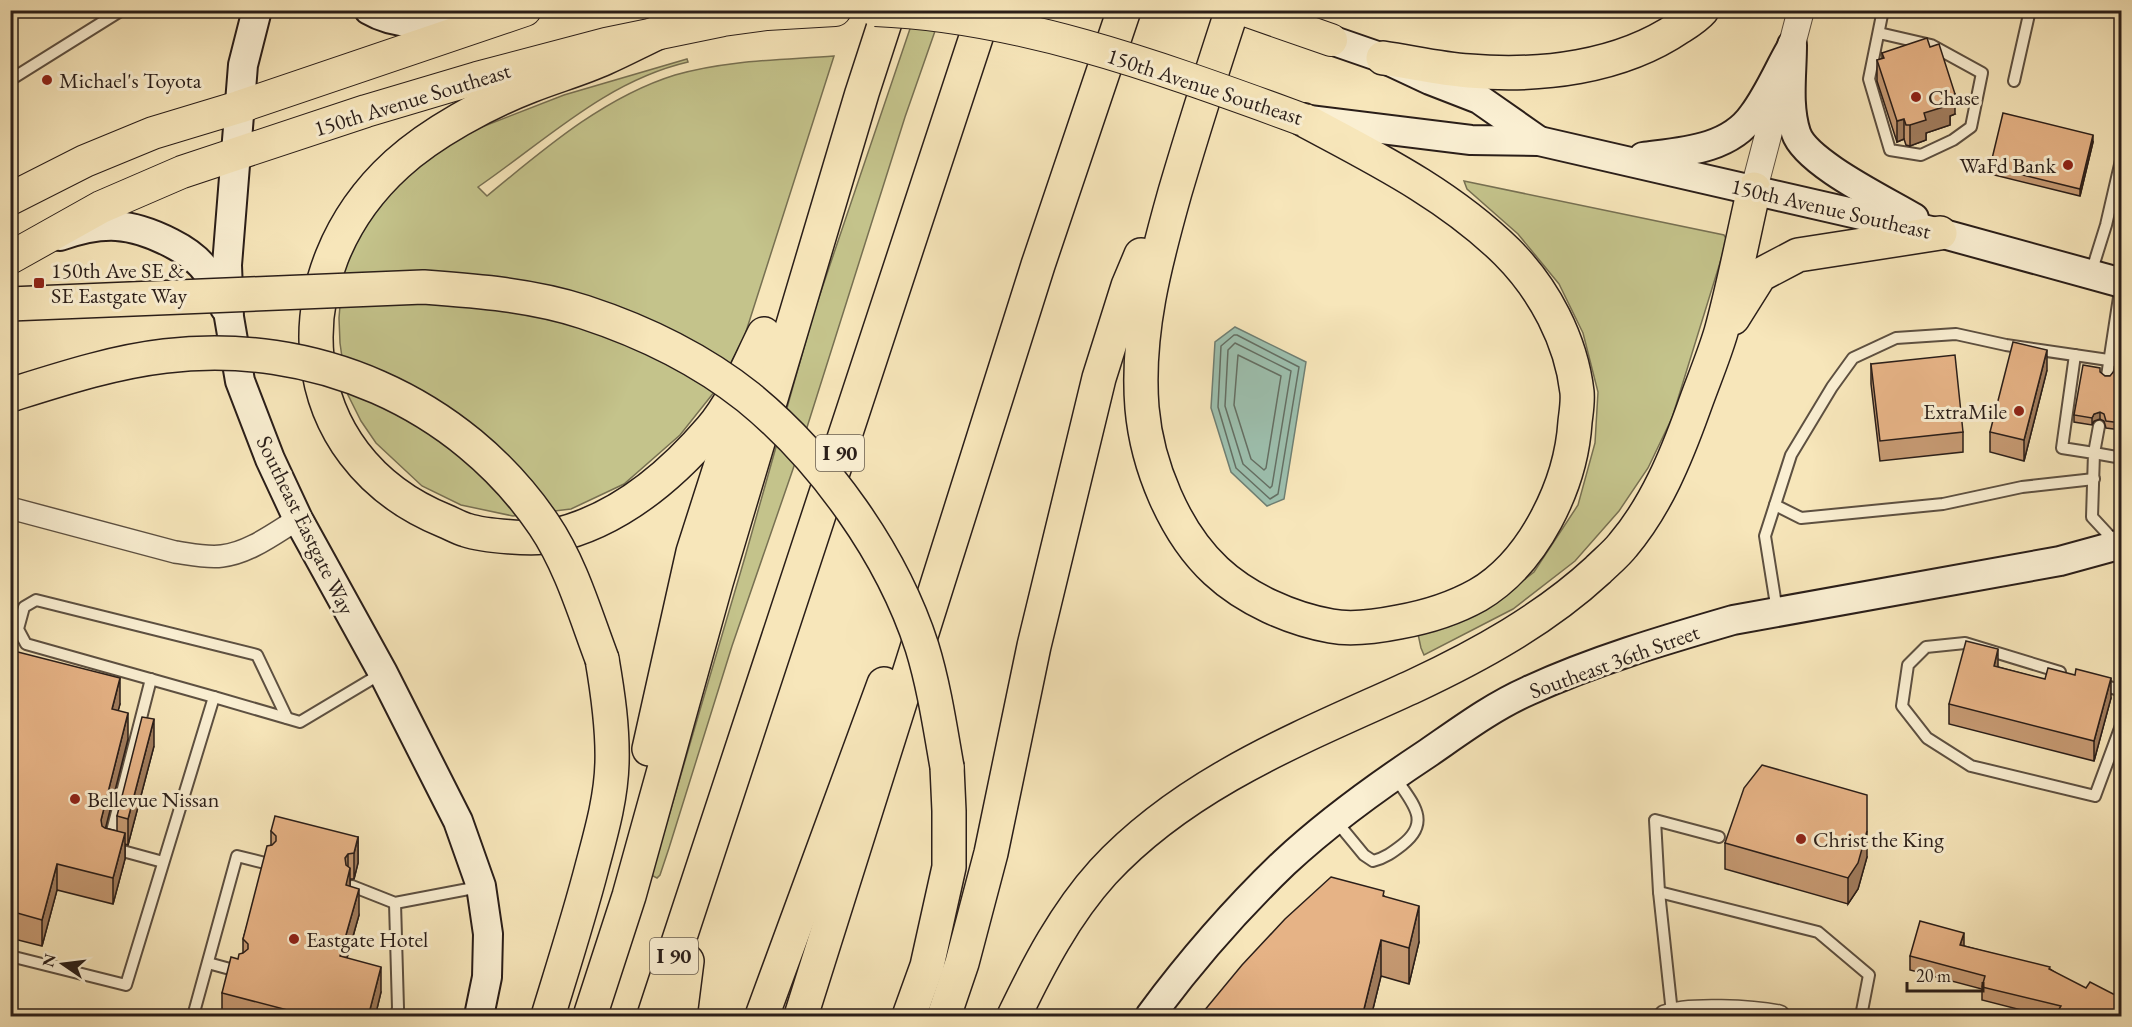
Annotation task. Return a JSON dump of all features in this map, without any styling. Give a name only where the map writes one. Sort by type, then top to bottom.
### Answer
[{"type":"highway","points":[[590,1017],[629,896],[716,583],[862,93],[889,10]]},
{"type":"highway","name":"I 90","points":[[654,1017],[985,10]]},
{"type":"highway","points":[[801,1017],[1038,265],[1124,10]]},
{"type":"highway","points":[[1232,10],[1191,137],[1158,251],[1146,308],[1141,362],[1142,410],[1150,456],[1162,489],[1183,532],[1216,571],[1251,596],[1289,614],[1334,627],[1382,625],[1426,617],[1450,609],[1481,593],[1506,573],[1538,535],[1563,484],[1574,445],[1577,394],[1568,355],[1556,318],[1534,285],[1509,254],[1469,218],[1408,176],[1304,120]]},
{"type":"highway","points":[[1383,58],[1468,71],[1518,72],[1576,68],[1627,54],[1664,38],[1702,10]]},
{"type":"highway","points":[[657,33],[604,58],[527,87],[445,128],[397,164],[364,199],[346,226],[332,254],[317,310],[315,352],[322,390],[338,429],[362,466],[394,495],[430,515],[468,531],[506,536],[548,537],[574,531],[604,518],[643,495],[675,467],[713,427],[741,380],[764,334]]},
{"type":"highway","points":[[584,1017],[637,804],[693,552],[764,334],[862,93]]},
{"type":"highway","points":[[944,1017],[962,963],[991,853],[1034,646],[1099,378],[1128,286],[1191,137]]},
{"type":"highway","points":[[1014,1017],[1045,956],[1076,906],[1103,872],[1178,806],[1232,772],[1454,667],[1532,622],[1581,585],[1623,546],[1649,508],[1675,459],[1720,333],[1754,189]]},
{"type":"highway","points":[[1720,333],[1734,318],[1760,275],[1798,255],[1940,233]]},
{"type":"highway","points":[[762,1017],[1038,265]]},
{"type":"highway","points":[[10,304],[423,287],[484,291],[538,300],[582,311],[624,326],[665,345],[748,397],[783,429],[843,498],[889,569],[921,647],[935,698],[947,767],[948,867],[927,966],[909,1017]]},
{"type":"highway","points":[[10,395],[111,367],[164,356],[236,353],[286,358],[343,373],[400,397],[437,420],[476,450],[512,484],[545,526],[570,575],[602,659],[610,700],[612,734],[609,798],[581,908],[548,1017]]},
{"type":"highway","points":[[680,1017],[694,896]]},
{"type":"main road","name":"Southeast Eastgate Way","points":[[257,10],[243,65],[227,265],[229,317],[240,381],[270,459],[298,519],[383,673],[458,821],[481,886],[488,934],[488,977],[479,1017]]},
{"type":"main road","points":[[369,10],[377,15],[409,24],[513,14]]},
{"type":"main road","name":"150th Avenue Southeast","points":[[19,252],[101,207],[182,172],[357,114],[477,78],[606,44],[723,20],[766,14],[835,10]]},
{"type":"main road","name":"150th Avenue Southeast","points":[[875,10],[942,15],[1015,27],[1184,76],[1304,120],[1471,140],[1539,141],[1940,233],[2121,283]]},
{"type":"main road","name":"150th Avenue Southeast","points":[[1245,10],[1383,58],[1479,99],[1539,141]]},
{"type":"main road","name":"150th Avenue Southeast","points":[[10,199],[85,161],[134,141],[513,14]]},
{"type":"main road","points":[[1620,159],[1685,152],[1717,143],[1739,130],[1753,116],[1792,45]]},
{"type":"main road","points":[[1792,45],[1791,113],[1797,135],[1807,152],[1827,167],[1940,233]]},
{"type":"main road","points":[[19,252],[85,227],[120,225],[142,229],[187,251],[208,273],[229,317]]},
{"type":"main road","name":"Southeast 36th Street","points":[[1150,1017],[1216,932],[1285,862],[1335,820],[1394,776],[1472,722],[1526,692],[1582,669],[1733,620],[2060,561],[2120,548]]},
{"type":"street","points":[[1754,189],[1802,10]]},
{"type":"street","points":[[10,508],[175,552],[201,556],[222,556],[239,552],[298,519]]},
{"type":"street","points":[[1668,1015],[1707,1011],[1769,1015]]},
{"type":"lane","points":[[10,80],[122,10]]},
{"type":"lane","points":[[1879,33],[1931,45],[1982,73],[1971,127],[1953,140],[1921,155],[1890,150],[1869,79],[1883,10]]},
{"type":"lane","points":[[2014,81],[2030,10]]},
{"type":"lane","points":[[2090,276],[2119,180],[2121,156]]},
{"type":"lane","points":[[2107,376],[2116,361],[2121,283]]},
{"type":"lane","points":[[1777,611],[1765,536],[1791,455],[1832,387],[1853,358],[1896,338],[1956,334],[2006,345],[2116,361]]},
{"type":"lane","points":[[2075,355],[2061,448],[2121,458]]},
{"type":"lane","points":[[2099,426],[2094,453],[2092,517],[2120,548]]},
{"type":"lane","points":[[1775,505],[1801,518],[1943,504],[2022,487],[2094,479]]},
{"type":"lane","points":[[287,718],[257,655],[36,600],[24,607],[18,629],[26,644],[300,723],[383,673]]},
{"type":"lane","points":[[2066,674],[1965,643],[1926,646],[1908,665],[1902,706],[1927,738],[1971,766],[2095,796],[2121,723]]},
{"type":"lane","points":[[151,679],[108,848],[164,862]]},
{"type":"lane","points":[[2088,680],[2121,691]]},
{"type":"lane","points":[[10,956],[126,985],[214,697]]},
{"type":"lane","points":[[1335,820],[1364,855],[1373,861],[1383,859],[1413,837],[1418,826],[1418,816],[1394,776]]},
{"type":"lane","points":[[1668,1015],[1655,820],[1719,837]]},
{"type":"lane","points":[[193,1017],[237,856],[269,864]]},
{"type":"lane","points":[[352,886],[395,903],[481,886]]},
{"type":"lane","points":[[1659,892],[1818,932],[1869,975],[1861,1017]]},
{"type":"lane","points":[[395,903],[398,1008],[396,1017]]},
{"type":"lane","points":[[208,963],[241,972]]},
{"type":"shaded area","points":[[916,11],[942,11],[905,117],[803,440],[732,646],[669,848],[657,878],[652,873],[814,312]]},
{"type":"shaded area","points":[[834,56],[743,341],[715,391],[680,435],[624,484],[571,509],[513,516],[461,505],[422,486],[376,443],[361,421],[347,393],[339,318],[343,269],[350,243],[382,200],[422,164],[469,132],[564,95],[687,59],[688,62],[630,83],[577,114],[478,187],[487,196],[576,126],[599,111],[649,85],[675,75],[714,66]]},
{"type":"shaded area","points":[[1464,181],[1724,235],[1727,240],[1672,418],[1648,468],[1619,511],[1575,561],[1513,609],[1424,655],[1418,634],[1485,610],[1534,572],[1578,505],[1595,443],[1598,392],[1583,333],[1559,284],[1518,234],[1467,189]]},
{"type":"water","points":[[1235,327],[1306,362],[1284,499],[1267,506],[1231,472],[1211,408],[1215,342]]},
{"type":"building","name":"Chase","points":[[1927,38],[1930,47],[1939,44],[1955,94],[1947,97],[1950,105],[1924,113],[1926,120],[1906,125],[1904,119],[1897,121],[1877,60],[1884,58],[1882,53]]},
{"type":"building","points":[[2003,113],[2093,135],[2080,189],[1990,167]]},
{"type":"building","name":"ExtraMile","points":[[2013,342],[2047,350],[2024,440],[1990,432]]},
{"type":"building","points":[[1955,355],[1963,432],[1880,441],[1871,364]]},
{"type":"building","points":[[2083,365],[2100,368],[2100,372],[2105,376],[2110,376],[2114,371],[2121,372],[2121,423],[2106,421],[2104,414],[2100,412],[2094,414],[2092,418],[2074,415]]},
{"type":"building","points":[[1966,641],[1998,649],[1994,666],[2045,679],[2048,668],[2075,675],[2076,669],[2111,678],[2094,741],[1949,704]]},
{"type":"building","name":"Bellevue Nissan","points":[[10,650],[120,678],[112,709],[128,713],[101,820],[105,828],[125,833],[113,878],[57,864],[42,920],[10,911]]},
{"type":"building","points":[[142,717],[154,719],[128,819],[117,816]]},
{"type":"building","name":"Christ the King","points":[[1762,765],[1867,795],[1867,831],[1858,863],[1848,878],[1725,843],[1744,788]]},
{"type":"building","name":"Eastgate Hotel","points":[[275,816],[358,837],[354,853],[348,854],[345,858],[346,865],[350,868],[346,885],[359,889],[340,956],[381,967],[368,1017],[314,1017],[222,993],[231,957],[238,959],[239,954],[248,949],[248,944],[243,939],[267,846],[276,841],[276,836],[271,831]]},
{"type":"building","points":[[1331,877],[1384,891],[1383,896],[1419,906],[1409,948],[1381,940],[1362,1017],[1199,1017],[1242,965],[1285,919]]},
{"type":"building","points":[[1920,921],[1964,933],[1960,945],[2050,967],[2049,969],[2086,988],[2090,982],[2121,998],[2121,1017],[2056,1017],[2061,1006],[1982,987],[1985,976],[1910,956]]},
{"type":"place","name":"Michael's Toyota","points":[[47,80]]},
{"type":"place","name":"Chase","points":[[1916,97]]},
{"type":"place","name":"WaFd Bank","points":[[2068,165]]},
{"type":"place","name":"150th Ave SE & SE Eastgate Way","points":[[39,283]]},
{"type":"place","name":"ExtraMile","points":[[2019,411]]},
{"type":"place","name":"Bellevue Nissan","points":[[75,799]]},
{"type":"place","name":"Christ the King","points":[[1801,839]]},
{"type":"place","name":"Eastgate Hotel","points":[[294,939]]}]
